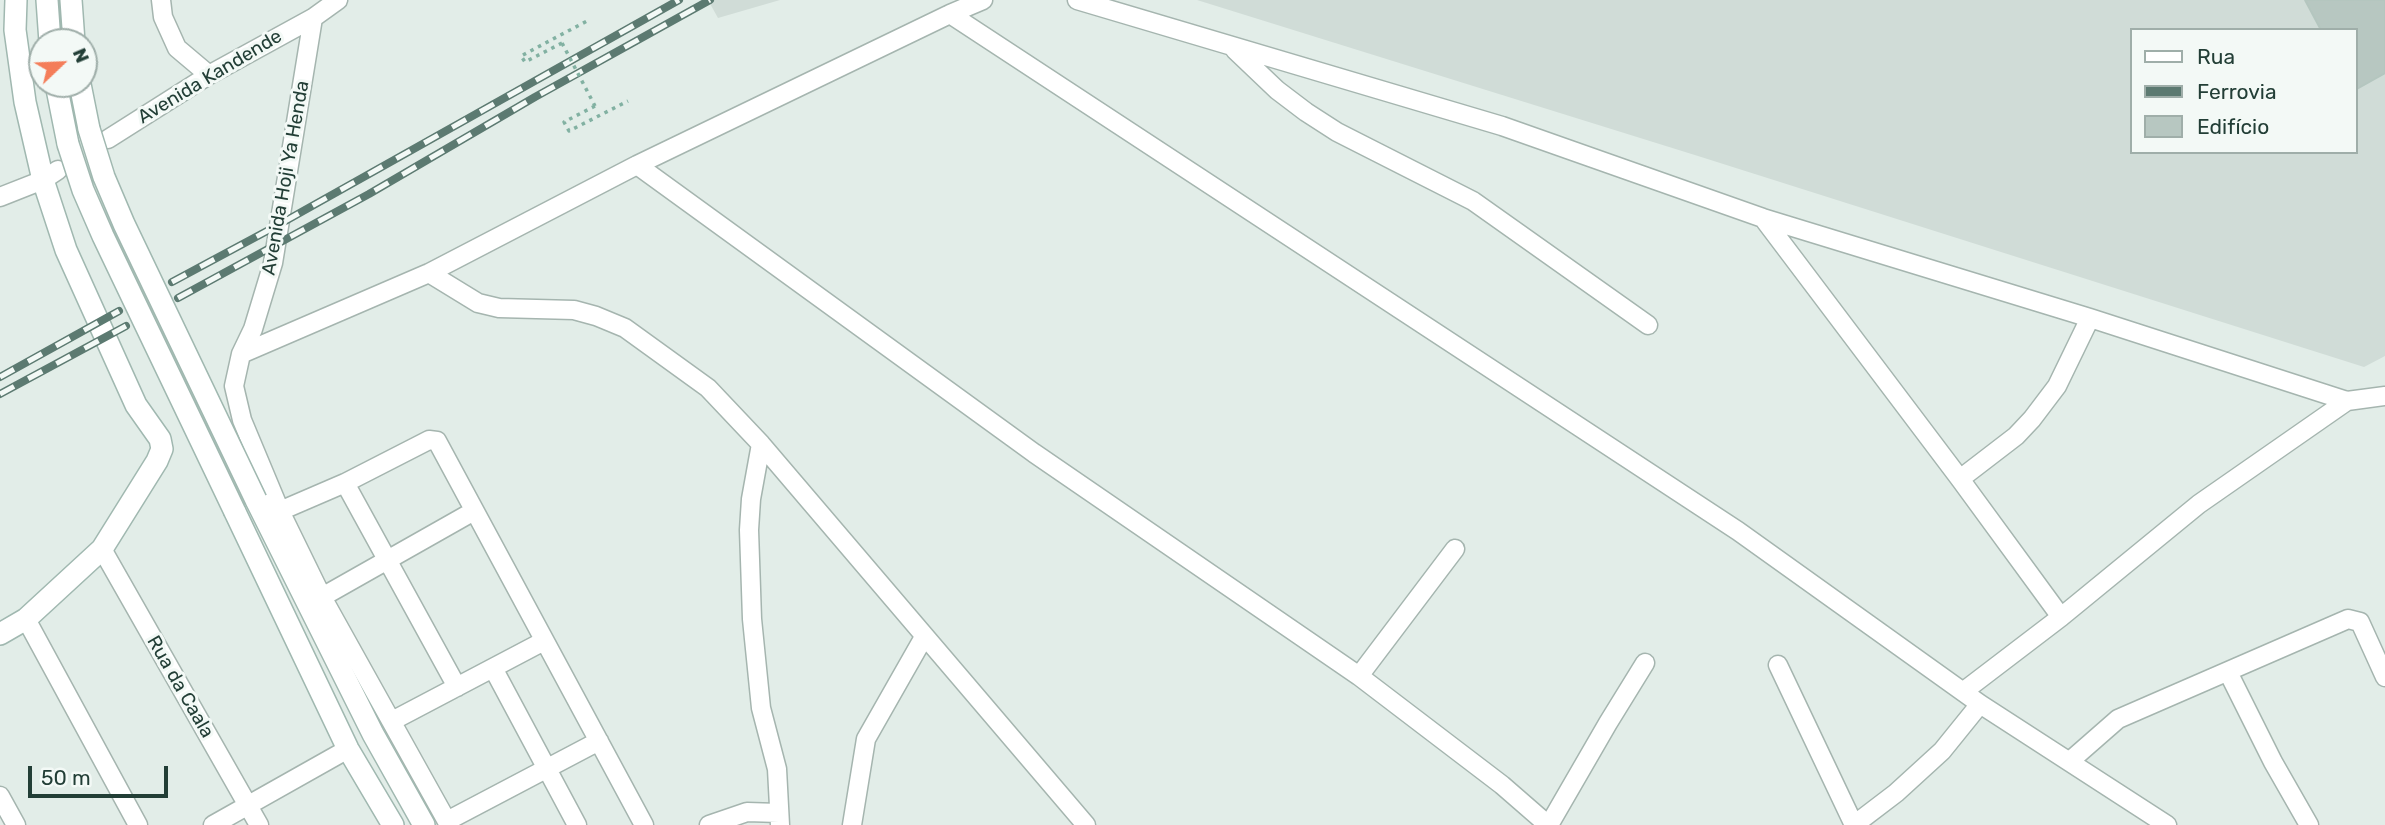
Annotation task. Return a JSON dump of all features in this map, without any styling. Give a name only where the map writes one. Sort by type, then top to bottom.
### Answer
[{"type":"main road","points":[[0,634],[26,619],[102,549],[162,449],[160,439],[136,405],[66,250],[50,175],[25,102],[15,30],[16,0]]},
{"type":"main road","points":[[47,0],[49,28]]},
{"type":"main road","points":[[71,0],[73,28]]},
{"type":"main road","points":[[58,98],[68,144],[83,190],[103,236],[348,749],[393,825]]},
{"type":"main road","points":[[83,98],[104,177],[124,224],[256,500],[373,734],[424,825]]},
{"type":"street","points":[[161,0],[163,17],[177,48],[209,75]]},
{"type":"street","points":[[313,18],[338,0]]},
{"type":"street","points":[[241,354],[429,273],[637,165],[983,0]]},
{"type":"street","points":[[1077,0],[1502,126],[1763,218],[2090,318],[2347,401],[2385,396]]},
{"type":"street","points":[[950,14],[1738,531],[1980,704],[2167,825]]},
{"type":"street","name":"Avenida Kandende","points":[[108,139],[209,75],[313,18]]},
{"type":"street","name":"Avenida Hoji Ya Henda","points":[[313,18],[275,254],[253,329],[241,354],[234,386],[242,420],[280,511],[322,597],[448,823]]},
{"type":"street","points":[[1232,48],[1277,90],[1306,112],[1337,132],[1473,201],[1648,325]]},
{"type":"street","points":[[637,165],[1034,453],[1359,676],[1502,785],[1549,825],[1645,663]]},
{"type":"street","points":[[0,197],[50,175]]},
{"type":"street","points":[[1763,218],[2061,617]]},
{"type":"street","points":[[429,273],[478,303],[499,308],[574,310],[596,316],[625,328],[708,388],[761,444],[1086,825]]},
{"type":"street","points":[[1960,479],[2016,436],[2032,419],[2057,386],[2090,318]]},
{"type":"street","points":[[1964,691],[2061,617],[2199,504],[2347,401]]},
{"type":"street","points":[[280,511],[345,483],[434,439],[441,446],[643,825]]},
{"type":"street","points":[[709,825],[747,812],[780,819],[777,769],[761,708],[751,619],[751,499],[761,444]]},
{"type":"street","points":[[345,483],[457,687]]},
{"type":"street","points":[[322,597],[474,511]]},
{"type":"street","name":"Rua da Caala","points":[[102,549],[259,825]]},
{"type":"street","points":[[1359,676],[1455,549]]},
{"type":"street","points":[[26,619],[138,825]]},
{"type":"street","points":[[2070,761],[2118,719],[2352,619],[2360,622],[2385,677]]},
{"type":"street","points":[[852,825],[866,739],[924,637]]},
{"type":"street","points":[[392,721],[544,641]]},
{"type":"street","points":[[1778,666],[1854,825],[1896,793],[1942,751],[1980,704]]},
{"type":"street","points":[[494,668],[577,825]]},
{"type":"street","points":[[2228,671],[2273,762],[2309,825]]},
{"type":"street","points":[[448,823],[599,741]]},
{"type":"street","points":[[213,825],[348,749]]},
{"type":"street","points":[[0,796],[16,825]]},
{"type":"path","points":[[587,21],[521,56],[525,62],[562,43],[595,106],[564,122],[569,131],[628,101]]},
{"type":"shaded area","points":[[708,0],[780,0],[718,18]]},
{"type":"shaded area","points":[[1197,0],[2385,0],[2385,356],[2364,367]]},
{"type":"building","points":[[2305,0],[2385,0],[2385,73],[2357,89],[2357,28],[2320,28]]},
{"type":"railway","points":[[172,282],[679,0]]},
{"type":"railway","points":[[178,298],[369,194],[535,97],[710,0]]},
{"type":"railway","points":[[0,377],[119,311]]},
{"type":"railway","points":[[0,394],[126,326]]}]
